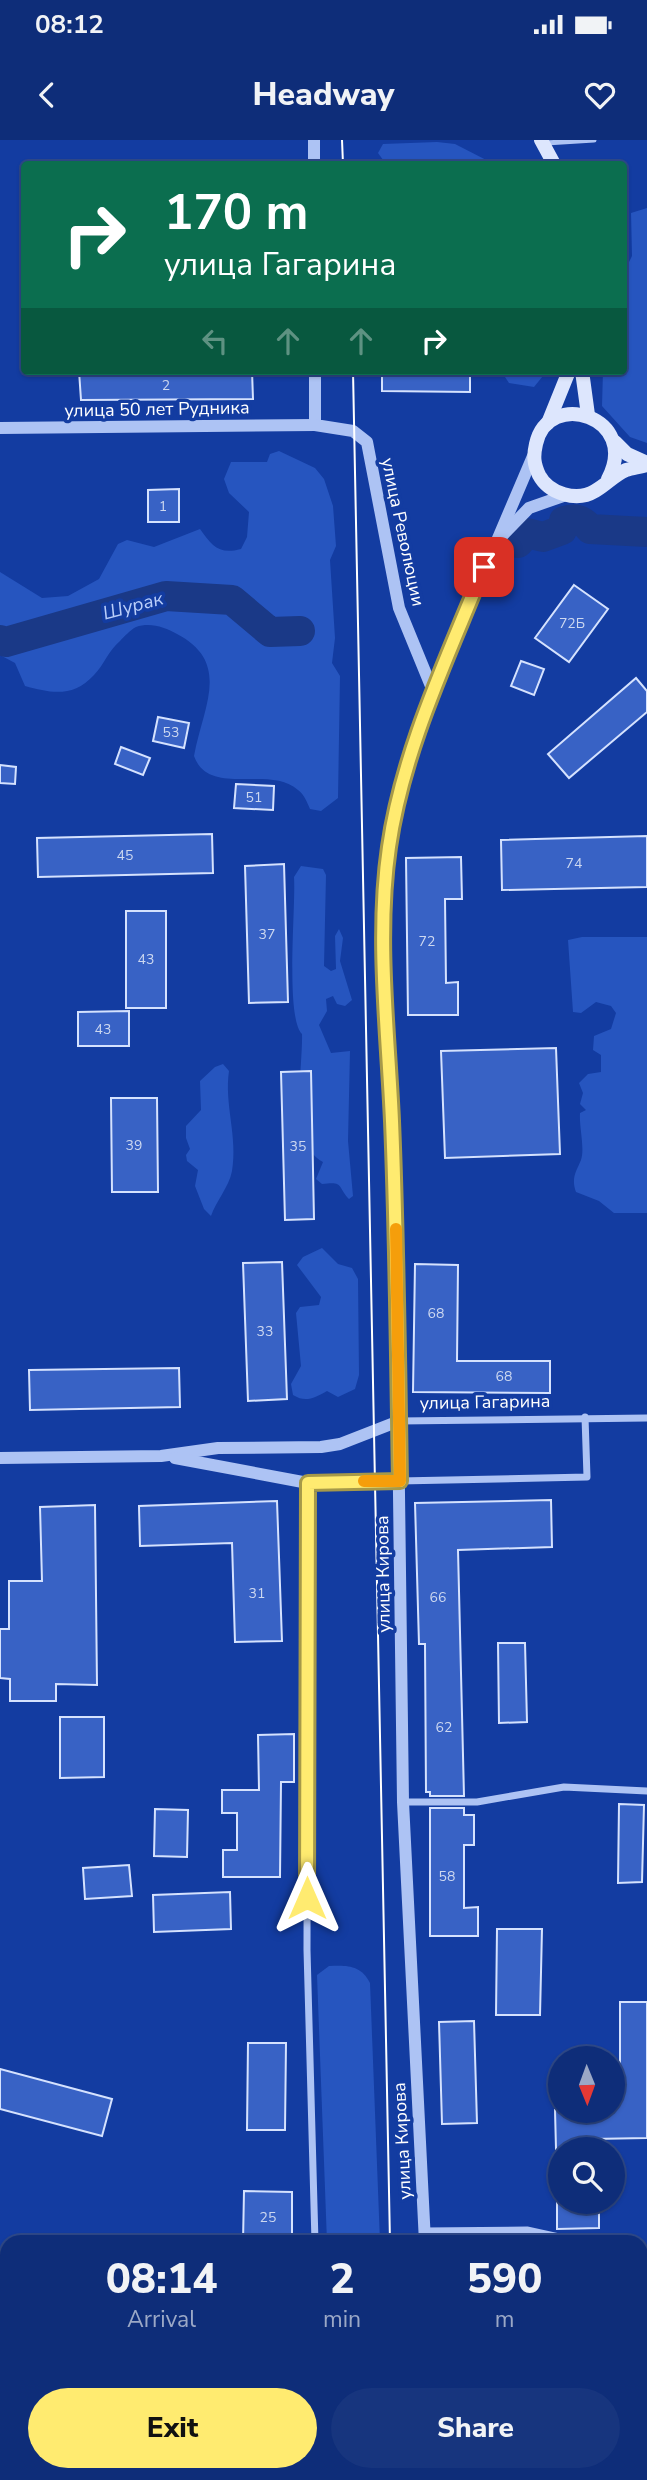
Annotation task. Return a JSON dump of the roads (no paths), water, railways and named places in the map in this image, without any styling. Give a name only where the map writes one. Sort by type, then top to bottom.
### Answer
[{"type":"main road","points":[[542,142],[552,161]]},
{"type":"main road","points":[[567,375],[548,423],[537,437],[533,456],[542,481],[566,495],[587,495],[608,479],[647,464]]},
{"type":"main road","points":[[583,375],[588,415]]},
{"type":"main road","points":[[548,423],[571,414],[588,415],[604,425],[627,454],[647,464]]},
{"type":"main road","points":[[608,479],[615,467],[615,442]]},
{"type":"street","points":[[314,140],[314,161]]},
{"type":"street","points":[[315,375],[315,425]]},
{"type":"street","name":"улица 50 лет Рудника","points":[[0,428],[315,425]]},
{"type":"street","name":"улица Революции","points":[[315,425],[353,431],[367,442],[399,608],[433,691]]},
{"type":"street","name":"улица Кирова","points":[[425,2235],[403,1802],[395,1187],[383,908],[389,846],[400,794],[433,691],[533,456]]},
{"type":"street","points":[[493,546],[529,508],[566,495]]},
{"type":"street","name":"улица Гагарина","points":[[161,1456],[308,1483],[587,1476],[585,1417]]},
{"type":"street","name":"улица Гагарина","points":[[0,1458],[161,1456],[218,1448],[340,1444],[399,1421],[647,1418]]},
{"type":"street","points":[[308,1483],[307,1950],[315,2235]]},
{"type":"street","points":[[403,1802],[477,1802],[564,1787],[647,1791]]},
{"type":"street","points":[[442,2235],[527,2230],[550,2235]]},
{"type":"lane","points":[[542,142],[594,140]]},
{"type":"waterway","name":"Шурак","points":[[518,543],[527,533],[543,537],[562,530],[564,521],[572,520],[579,520],[590,529],[647,532]]},
{"type":"waterway","name":"Шурак","points":[[0,640],[6,642],[166,596],[232,600],[270,632],[300,631]]},
{"type":"tram line","points":[[342,140],[343,161]]},
{"type":"tram line","points":[[353,375],[390,2235]]}]
